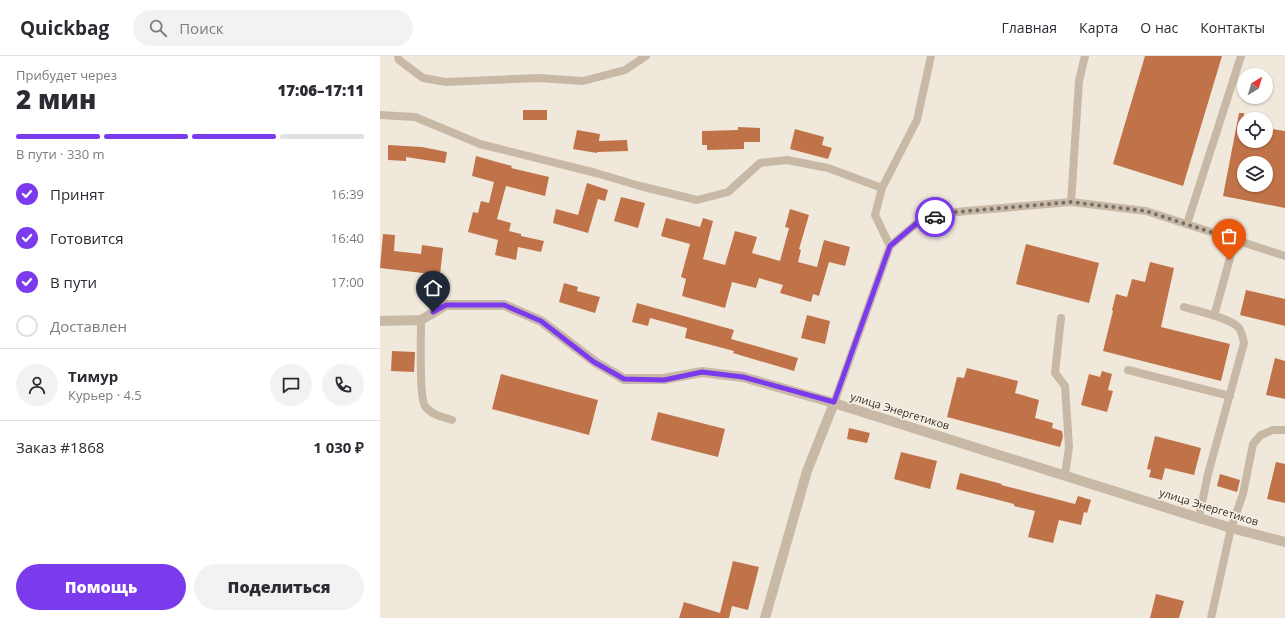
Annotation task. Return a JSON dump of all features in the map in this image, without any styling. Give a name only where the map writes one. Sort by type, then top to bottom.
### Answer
[{"type":"street","name":"улица Энергетиков","points":[[380,321],[421,320],[446,305],[504,305],[541,321],[594,362],[624,379],[664,380],[702,372],[743,377],[834,402],[1231,528],[1285,542]]},
{"type":"street","points":[[765,618],[806,471],[834,402]]},
{"type":"lane","points":[[398,56],[399,60],[423,78],[446,82],[539,78],[583,81],[625,70],[646,56]]},
{"type":"lane","points":[[890,246],[875,215],[882,188],[917,120],[931,56]]},
{"type":"lane","points":[[1071,202],[1079,81],[1085,56]]},
{"type":"lane","points":[[1187,224],[1241,56]]},
{"type":"lane","points":[[380,115],[414,117],[480,144],[697,200],[728,192],[760,163],[788,160],[828,168],[882,188]]},
{"type":"lane","points":[[834,402],[890,246],[917,223],[945,213],[1071,202],[1146,211],[1285,256]]},
{"type":"lane","points":[[1214,316],[1235,240]]},
{"type":"lane","points":[[1184,307],[1235,324],[1240,329],[1244,343],[1208,474],[1199,517]]},
{"type":"lane","points":[[1061,318],[1055,373],[1064,386],[1069,447],[1065,475]]},
{"type":"lane","points":[[421,320],[421,394],[425,406],[434,414],[452,420]]},
{"type":"lane","points":[[1128,370],[1230,396]]},
{"type":"lane","points":[[1211,618],[1231,528],[1243,494],[1253,444],[1261,435],[1273,430],[1285,430]]},
{"type":"building","points":[[1145,56],[1222,56],[1183,186],[1113,164]]},
{"type":"building","points":[[523,110],[547,110],[547,120],[523,120]]},
{"type":"building","points":[[1237,123],[1237,148],[1273,148],[1273,129],[1285,131],[1285,208],[1223,196]]},
{"type":"building","points":[[738,127],[760,128],[760,142],[744,142],[744,149],[707,150],[707,145],[702,145],[702,131],[738,130]]},
{"type":"building","points":[[795,129],[824,137],[822,145],[832,148],[828,159],[790,149]]},
{"type":"building","points":[[577,130],[600,134],[599,141],[627,140],[628,151],[597,153],[573,149]]},
{"type":"building","points":[[388,145],[422,147],[447,152],[445,163],[406,157],[406,161],[388,160]]},
{"type":"building","points":[[476,156],[512,166],[511,168],[549,177],[545,196],[506,186],[497,219],[511,223],[509,231],[521,234],[521,236],[544,241],[541,252],[518,247],[516,260],[495,255],[498,240],[468,232],[473,212],[478,213],[481,201],[489,203],[494,182],[472,176]]},
{"type":"building","points":[[587,183],[608,190],[605,201],[598,199],[588,233],[553,223],[556,209],[578,215]]},
{"type":"building","points":[[621,197],[645,203],[638,228],[614,221]]},
{"type":"building","points":[[790,209],[809,215],[799,249],[801,250],[798,262],[817,267],[824,240],[850,247],[845,266],[829,262],[819,296],[813,294],[811,302],[780,293],[783,285],[759,278],[756,288],[732,282],[725,308],[682,296],[686,279],[681,277],[690,244],[661,236],[666,218],[700,227],[703,218],[713,221],[703,259],[725,265],[735,231],[757,237],[752,253],[780,261],[789,228],[785,227]]},
{"type":"building","points":[[383,234],[395,235],[394,251],[421,254],[422,245],[443,248],[440,275],[380,268]]},
{"type":"building","points":[[1026,244],[1099,263],[1089,303],[1016,284]]},
{"type":"building","points":[[1150,262],[1174,268],[1161,327],[1230,344],[1221,381],[1103,351],[1116,294],[1127,297],[1132,279],[1145,282]]},
{"type":"building","points":[[564,283],[578,287],[577,291],[600,297],[595,313],[559,302]]},
{"type":"building","points":[[1246,290],[1285,299],[1285,326],[1240,315]]},
{"type":"building","points":[[637,303],[734,330],[731,339],[798,358],[794,371],[733,353],[734,351],[685,338],[687,328],[650,318],[648,326],[632,322]]},
{"type":"building","points":[[807,315],[830,321],[825,344],[801,338]]},
{"type":"building","points":[[392,351],[415,352],[414,372],[391,371]]},
{"type":"building","points":[[1275,358],[1285,361],[1285,399],[1266,395]]},
{"type":"building","points":[[967,368],[1018,381],[1015,393],[1039,400],[1035,418],[1053,423],[1052,428],[1062,431],[1063,437],[1060,447],[947,417],[957,377],[964,378]]},
{"type":"building","points":[[1102,371],[1112,374],[1108,390],[1113,391],[1107,412],[1081,405],[1089,374],[1100,377]]},
{"type":"building","points":[[501,374],[598,400],[589,435],[492,409]]},
{"type":"building","points":[[658,412],[725,429],[718,457],[651,440]]},
{"type":"building","points":[[849,428],[870,433],[867,443],[847,439]]},
{"type":"building","points":[[1155,436],[1201,448],[1194,475],[1165,468],[1162,480],[1149,477],[1151,470],[1147,469]]},
{"type":"building","points":[[901,452],[937,461],[930,489],[894,479]]},
{"type":"building","points":[[1276,462],[1285,464],[1285,503],[1267,499]]},
{"type":"building","points":[[960,473],[1075,504],[1078,496],[1091,500],[1087,513],[1084,512],[1081,525],[1059,520],[1053,543],[1028,537],[1035,511],[956,489]]},
{"type":"building","points":[[1220,474],[1240,480],[1237,492],[1217,486]]},
{"type":"building","points":[[733,561],[759,567],[748,610],[732,606],[729,618],[679,618],[684,602],[720,613]]},
{"type":"building","points":[[1156,594],[1184,601],[1179,618],[1150,618]]},
{"type":"way so far","points":[[935,217],[945,213],[1071,202],[1146,211],[1235,240],[1229,260]]},
{"type":"route","points":[[433,312],[446,305],[504,305],[541,321],[594,362],[624,379],[664,380],[702,372],[743,377],[834,402],[890,246],[917,223],[935,217]]}]
